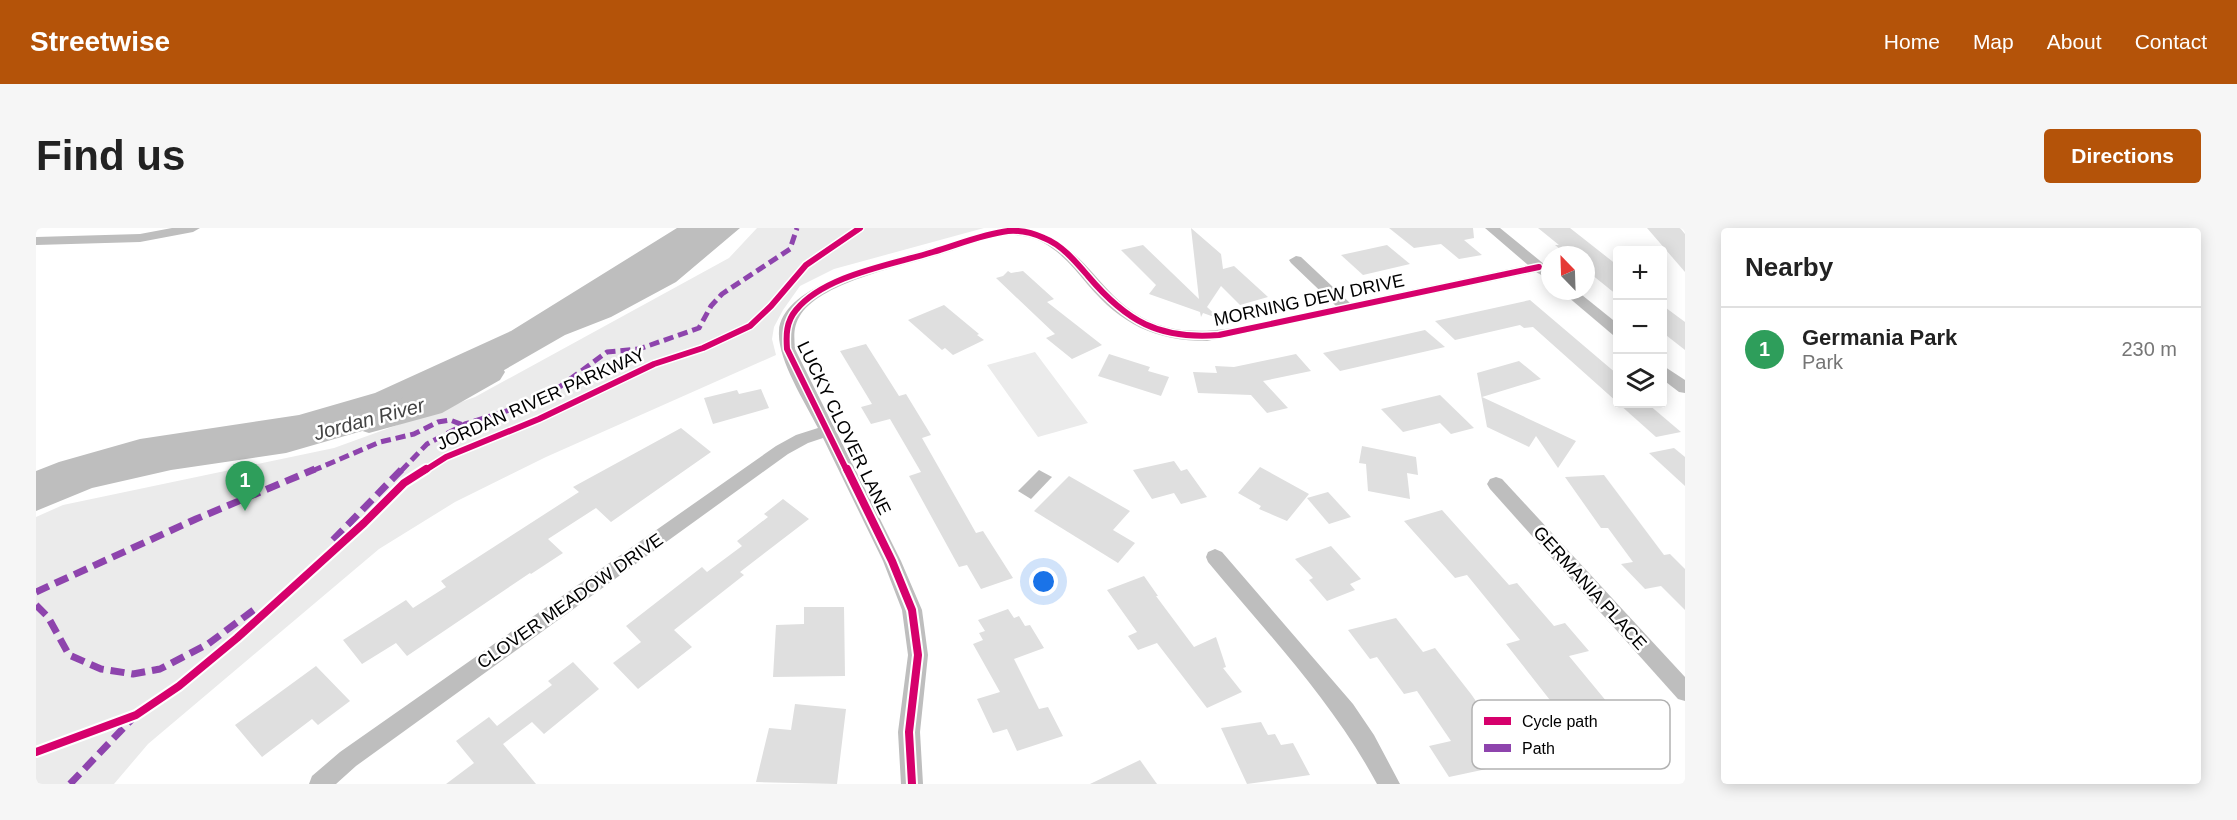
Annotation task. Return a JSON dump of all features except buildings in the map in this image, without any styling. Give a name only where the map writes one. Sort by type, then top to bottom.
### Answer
[{"type":"street","points":[[36,241],[128,238],[193,228]]},
{"type":"street","points":[[1492,228],[1541,269]]},
{"type":"street","name":"MORNING DEW DRIVE","points":[[1010,231],[1036,234],[1052,241],[1122,311],[1141,323],[1163,331],[1186,335],[1220,335],[1347,308],[1541,273]]},
{"type":"street","name":"LUCKY CLOVER LANE","points":[[912,784],[909,732],[918,656],[912,610],[892,561],[827,431],[785,340],[789,321],[801,305],[818,292],[841,281],[1010,231]]},
{"type":"street","points":[[1296,260],[1347,308]]},
{"type":"street","points":[[1579,300],[1613,329]]},
{"type":"street","points":[[1667,374],[1685,388]]},
{"type":"street","name":"CLOVER MEADOW DRIVE","points":[[320,784],[348,759],[782,450],[802,439],[827,431]]},
{"type":"street","name":"GERMANIA PLACE","points":[[1496,484],[1685,692]]},
{"type":"street","points":[[1215,557],[1345,711],[1366,742],[1389,784]]},
{"type":"shaded area","points":[[757,228],[984,228],[834,269],[800,286],[774,327],[772,339],[776,355],[546,457],[455,502],[379,549],[148,744],[114,784],[36,784],[36,517],[63,505],[334,448],[475,397],[729,258]]},
{"type":"shaded area","points":[[1035,352],[1088,423],[1038,437],[987,365]]},
{"type":"water","points":[[677,228],[740,228],[676,282],[611,317],[565,335],[492,377],[369,429],[286,453],[171,470],[92,488],[36,511],[36,471],[59,462],[140,439],[299,415],[375,393],[511,331]]},
{"type":"water","points":[[1039,470],[1052,477],[1031,499],[1018,491]]},
{"type":"waterway","name":"Jordan River","points":[[369,420],[429,404],[487,372]]},
{"type":"marked path","points":[[333,540],[427,444],[465,424],[532,403],[554,391],[607,352],[639,349],[699,328],[711,306],[722,294],[790,249],[797,228]]},
{"type":"marked path","points":[[36,592],[196,519],[380,442],[414,434],[444,420],[456,421],[463,425]]},
{"type":"marked path","points":[[36,605],[48,617],[69,655],[101,669],[133,674],[160,669],[208,644],[259,606]]},
{"type":"marked path","points":[[70,784],[132,719]]},
{"type":"cycle path","name":"JORDAN RIVER PARKWAY","points":[[36,752],[136,715],[179,686],[237,638],[364,523],[404,483],[446,457],[539,419],[654,364],[703,348],[750,326],[771,306],[806,265],[860,228]]},
{"type":"cycle path","points":[[912,784],[909,732],[918,655],[912,610],[892,561],[787,349],[786,328],[795,311],[811,296],[881,267],[1010,231],[1030,233],[1060,248],[1109,300],[1134,319],[1157,330],[1194,336],[1219,335],[1539,267]]},
{"type":"place","name":"Germania Park","points":[[245,511]]}]
